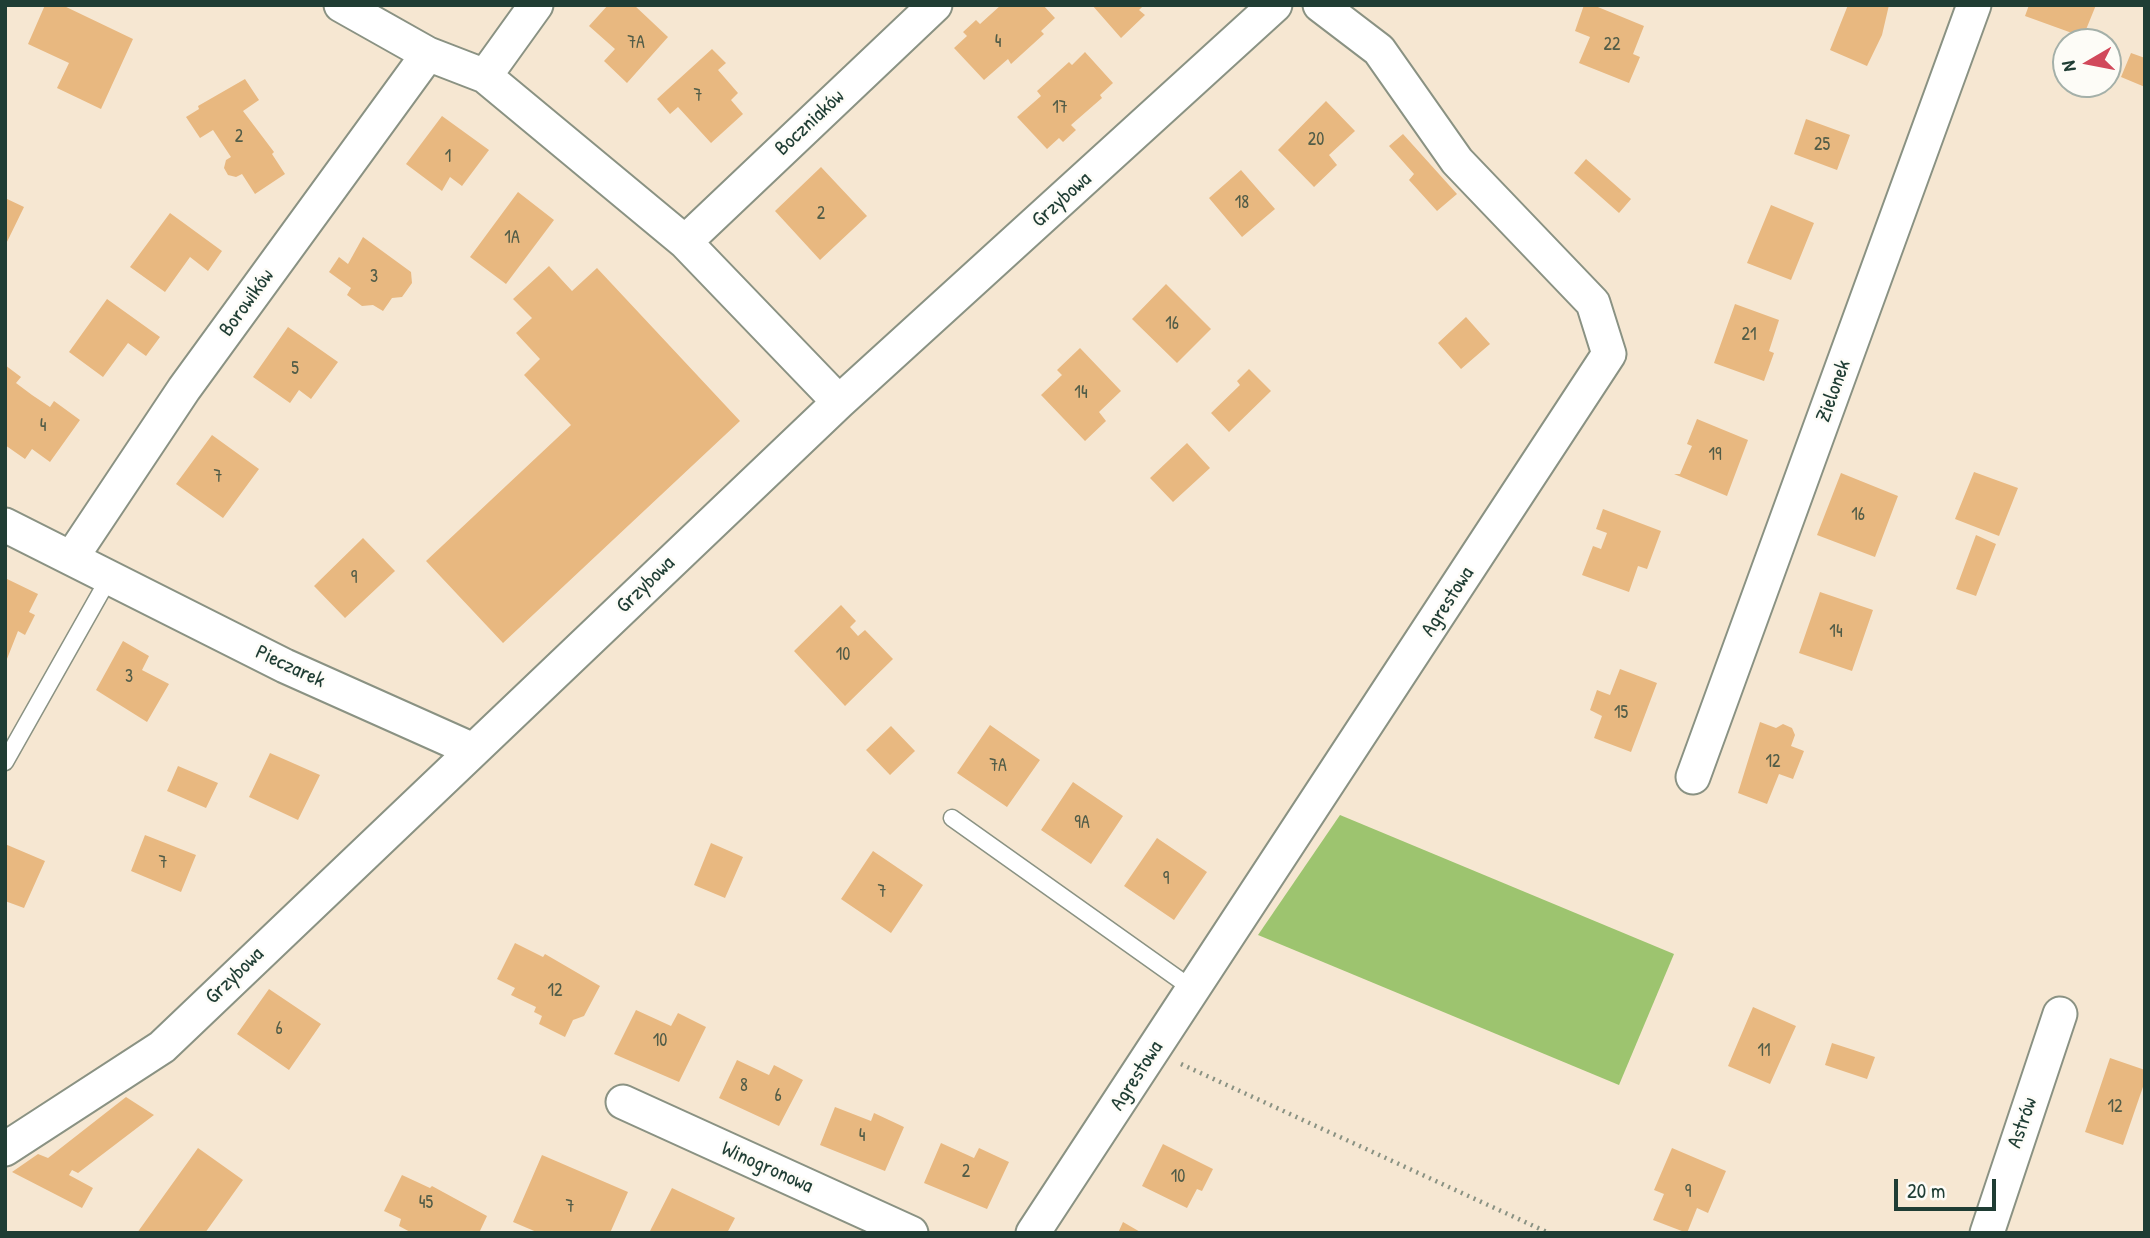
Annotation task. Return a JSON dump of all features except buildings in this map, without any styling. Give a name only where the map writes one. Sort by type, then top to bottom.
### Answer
[{"type":"street","points":[[341,5],[428,54],[485,76],[685,242],[839,402]]},
{"type":"street","points":[[485,76],[536,5]]},
{"type":"street","name":"Boczniaków","points":[[685,242],[934,5]]},
{"type":"street","name":"Grzybowa","points":[[5,1149],[162,1047],[839,402],[1275,5]]},
{"type":"street","name":"Agrestowa","points":[[1033,1233],[1609,354],[1593,303],[1457,161],[1379,50],[1320,5]]},
{"type":"street","name":"Zielonek","points":[[1693,777],[1974,5]]},
{"type":"street","name":"Borowików","points":[[72,557],[184,389],[428,54]]},
{"type":"street","name":"Pieczarek","points":[[5,525],[285,666],[473,750]]},
{"type":"street","name":"Astrów","points":[[1987,1233],[2060,1014]]},
{"type":"street","name":"Winogronowa","points":[[623,1102],[911,1233]]},
{"type":"lane","points":[[5,762],[109,578]]},
{"type":"lane","points":[[952,818],[1194,990]]},
{"type":"path","points":[[1154,1052],[1549,1233]]},
{"type":"green space","points":[[1340,815],[1674,954],[1619,1085],[1258,935]]}]
